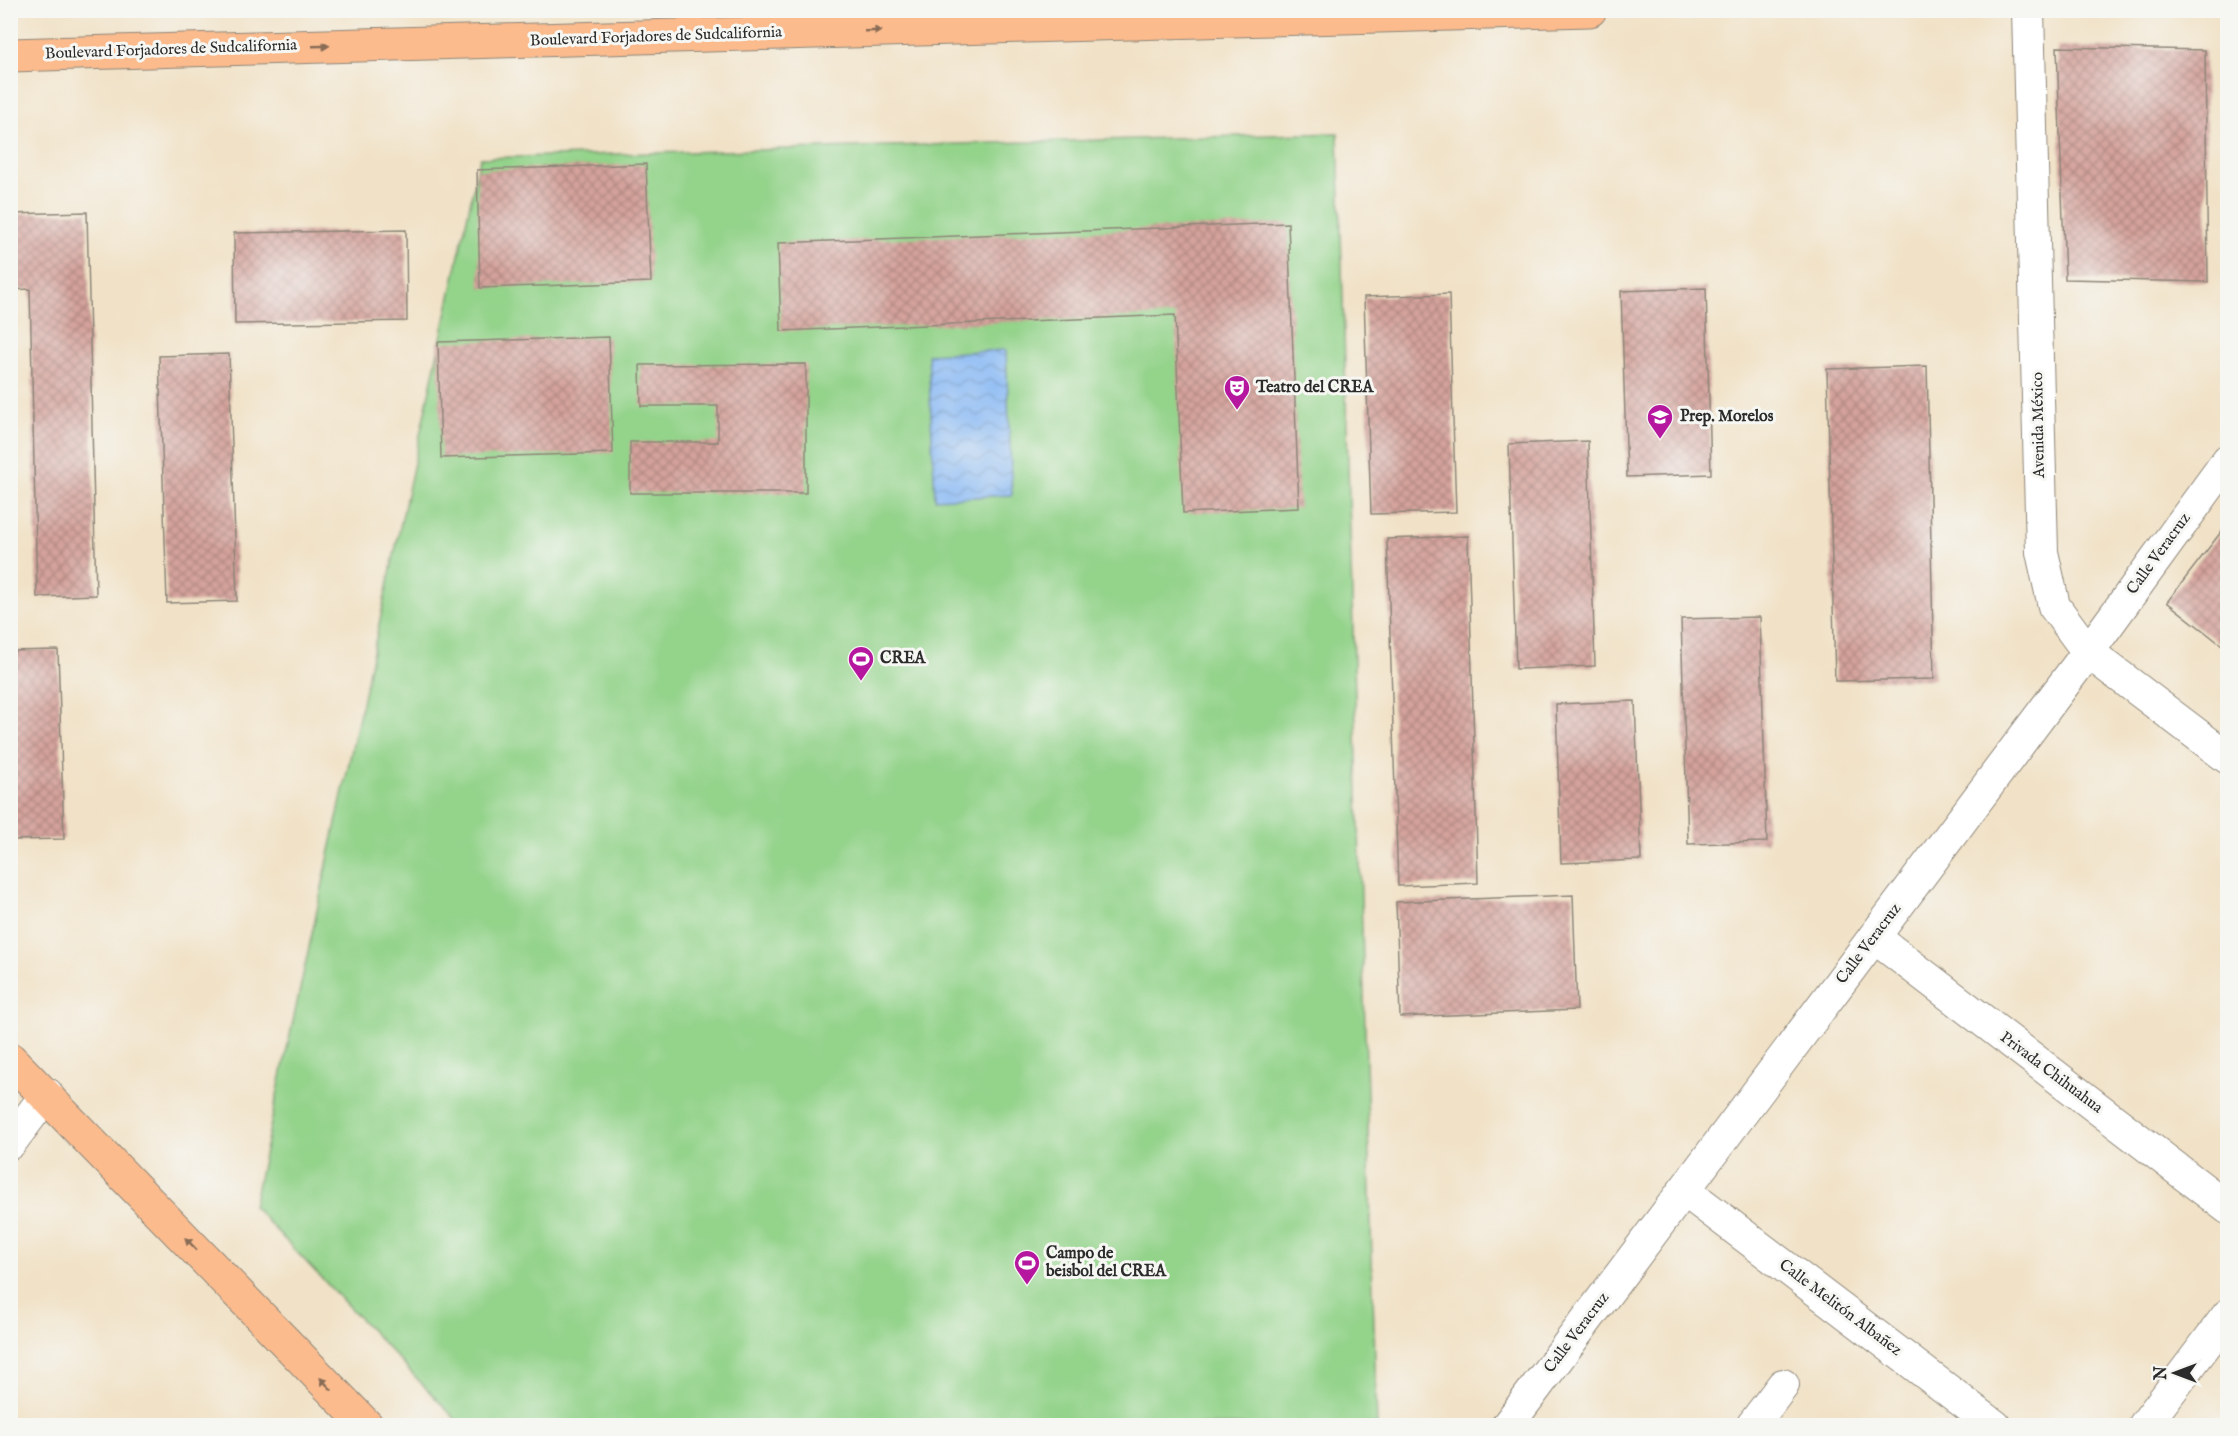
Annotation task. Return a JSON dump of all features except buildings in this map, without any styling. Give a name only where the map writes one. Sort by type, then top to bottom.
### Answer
[{"type":"main road","name":"Boulevard Forjadores de Sudcalifornia","points":[[10,55],[843,21],[1590,10]]},
{"type":"main road","points":[[10,1059],[47,1094],[367,1425]]},
{"type":"street","name":"Avenida México","points":[[2028,10],[2042,552],[2055,606],[2088,652],[2228,758]]},
{"type":"street","name":"Calle Veracruz","points":[[1507,1425],[2088,652],[2228,460]]},
{"type":"street","name":"Privada Chihuahua","points":[[1874,937],[2228,1208]]},
{"type":"street","points":[[10,1143],[47,1094]]},
{"type":"street","name":"Calle Melitón Albañez","points":[[1684,1190],[1995,1425]]},
{"type":"street","points":[[2144,1425],[2228,1315]]},
{"type":"street","points":[[1752,1425],[1783,1385]]},
{"type":"green space","name":"CREA","points":[[1338,133],[1377,1425],[461,1425],[253,1206],[480,158]]},
{"type":"water","points":[[1006,350],[1012,495],[935,499],[928,354]]},
{"type":"place","name":"Teatro del CREA","points":[[1237,411]]},
{"type":"place","name":"Prep. Morelos","points":[[1660,440]]},
{"type":"place","name":"CREA","points":[[861,682]]},
{"type":"place","name":"Campo de beisbol del CREA","points":[[1027,1286]]}]
